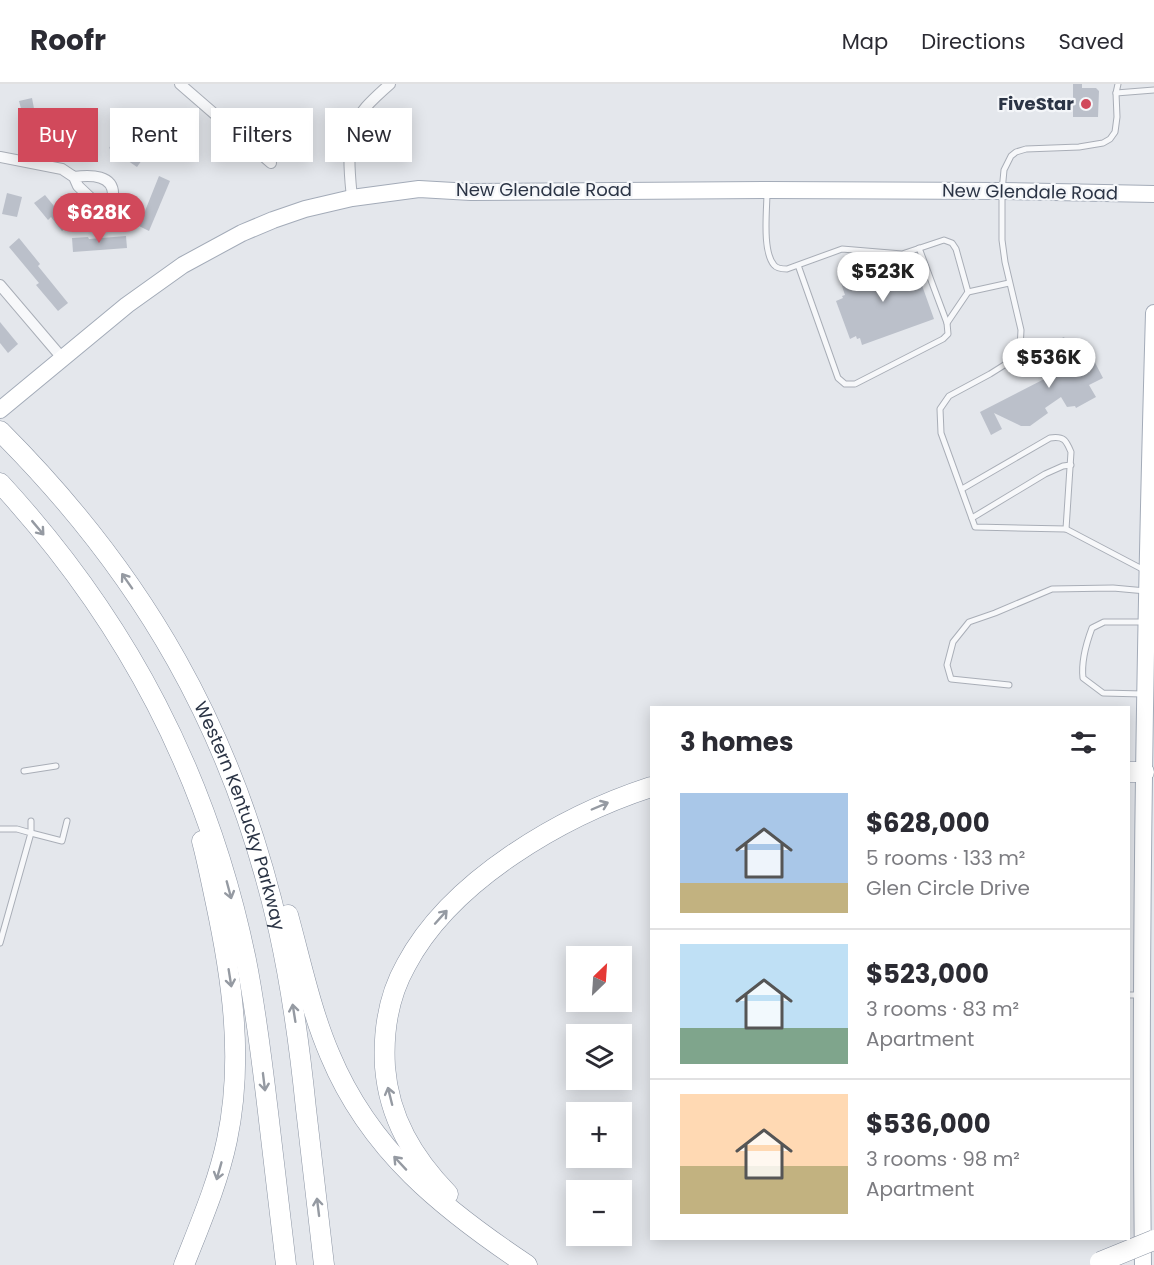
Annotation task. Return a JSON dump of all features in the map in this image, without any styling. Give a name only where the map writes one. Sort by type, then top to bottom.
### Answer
[{"type":"highway","name":"Western Kentucky Parkway","points":[[0,431],[62,496],[143,603],[188,680],[213,730],[243,803],[266,878],[296,1024],[324,1265]]},
{"type":"highway","name":"Western Kentucky Parkway","points":[[0,483],[81,583],[127,651],[172,734],[208,821],[246,960],[259,1038],[286,1265]]},
{"type":"highway","points":[[143,603],[159,624],[196,686],[241,777],[278,881],[319,1025],[330,1055],[358,1110],[396,1159],[418,1182],[467,1223],[526,1265]]},
{"type":"highway","points":[[154,699],[181,771],[203,844],[226,956],[236,1030],[234,1104],[227,1140],[218,1176],[184,1265]]},
{"type":"highway","points":[[533,1265],[479,1222],[435,1181],[418,1159],[404,1135],[393,1109],[386,1081],[384,1052],[393,994],[405,966],[421,940],[441,916],[488,873],[566,822],[623,796],[650,787]]},
{"type":"highway","points":[[1103,1264],[1154,1240]]},
{"type":"highway","points":[[1103,1264],[1154,1247]]},
{"type":"main road","name":"New Glendale Road","points":[[3,408],[155,284],[183,265],[242,233],[273,220],[305,209],[352,198],[419,189],[471,192],[767,190],[1154,194]]},
{"type":"main road","points":[[1143,1265],[1139,1138],[1148,1086],[1135,995],[1136,772],[1146,695],[1154,313]]},
{"type":"street","points":[[180,84],[271,163]]},
{"type":"street","points":[[352,198],[349,153],[355,125],[364,109],[390,84]]},
{"type":"street","points":[[0,156],[62,169],[74,177]]},
{"type":"street","points":[[0,285],[63,358]]},
{"type":"lane","points":[[1118,84],[1115,132],[1110,139],[1103,143],[1079,147],[1035,148],[1016,152],[1011,156],[1004,170],[1002,240],[1009,283],[1021,330],[1020,348],[1017,357],[949,396],[940,409],[941,433],[975,527],[1066,529],[1148,572]]},
{"type":"lane","points":[[1116,93],[1154,90]]},
{"type":"lane","points":[[767,190],[766,245],[773,265],[779,269],[798,265],[842,249],[902,254],[944,240],[952,243],[956,249],[968,292]]},
{"type":"lane","points":[[798,265],[838,378],[845,384],[855,384],[943,339],[948,334],[947,323],[919,248]]},
{"type":"lane","points":[[947,323],[968,292],[1009,283]]},
{"type":"lane","points":[[962,489],[1050,438],[1059,437],[1067,441],[1071,452],[1066,529]]},
{"type":"lane","points":[[972,518],[1045,474],[1071,465]]},
{"type":"lane","points":[[1009,685],[951,679],[947,665],[952,642],[969,622],[1052,589],[1113,588],[1148,591]]},
{"type":"lane","points":[[1146,695],[1103,693],[1083,678],[1082,667],[1092,628],[1104,622],[1147,622]]},
{"type":"lane","points":[[24,771],[56,766]]},
{"type":"lane","points":[[0,943],[31,833],[31,821]]},
{"type":"lane","points":[[0,829],[17,829],[62,841],[67,821]]},
{"type":"building","name":"FiveStar","points":[[1073,84],[1082,84],[1082,88],[1096,88],[1099,91],[1098,117],[1073,117]]},
{"type":"building","points":[[32,98],[34,108],[21,108],[19,101]]},
{"type":"building","points":[[130,162],[140,162],[137,167]]},
{"type":"building","points":[[159,176],[170,181],[149,231],[139,226]]},
{"type":"building","points":[[7,193],[22,197],[17,217],[2,214]]},
{"type":"building","points":[[45,195],[72,223],[62,231],[51,217],[48,220],[34,203]]},
{"type":"building","points":[[126,236],[127,248],[73,252],[72,238]]},
{"type":"building","points":[[19,238],[68,303],[58,311],[36,285],[39,283],[9,247]]},
{"type":"building","points":[[875,264],[884,264],[887,271],[904,265],[909,281],[919,277],[934,319],[862,345],[860,338],[857,339],[856,336],[850,339],[836,301],[845,295],[841,283],[858,277],[857,274],[863,269]]},
{"type":"building","points":[[0,322],[18,344],[8,353],[0,343]]},
{"type":"building","points":[[1064,337],[1074,358],[1089,351],[1103,378],[1089,385],[1096,397],[1076,408],[1075,406],[1067,407],[1061,397],[1045,408],[1048,413],[1030,426],[1021,426],[994,413],[1002,429],[991,435],[980,412],[1056,373],[1043,347]]},
{"type":"place","name":"FiveStar","points":[[1086,104]]}]
